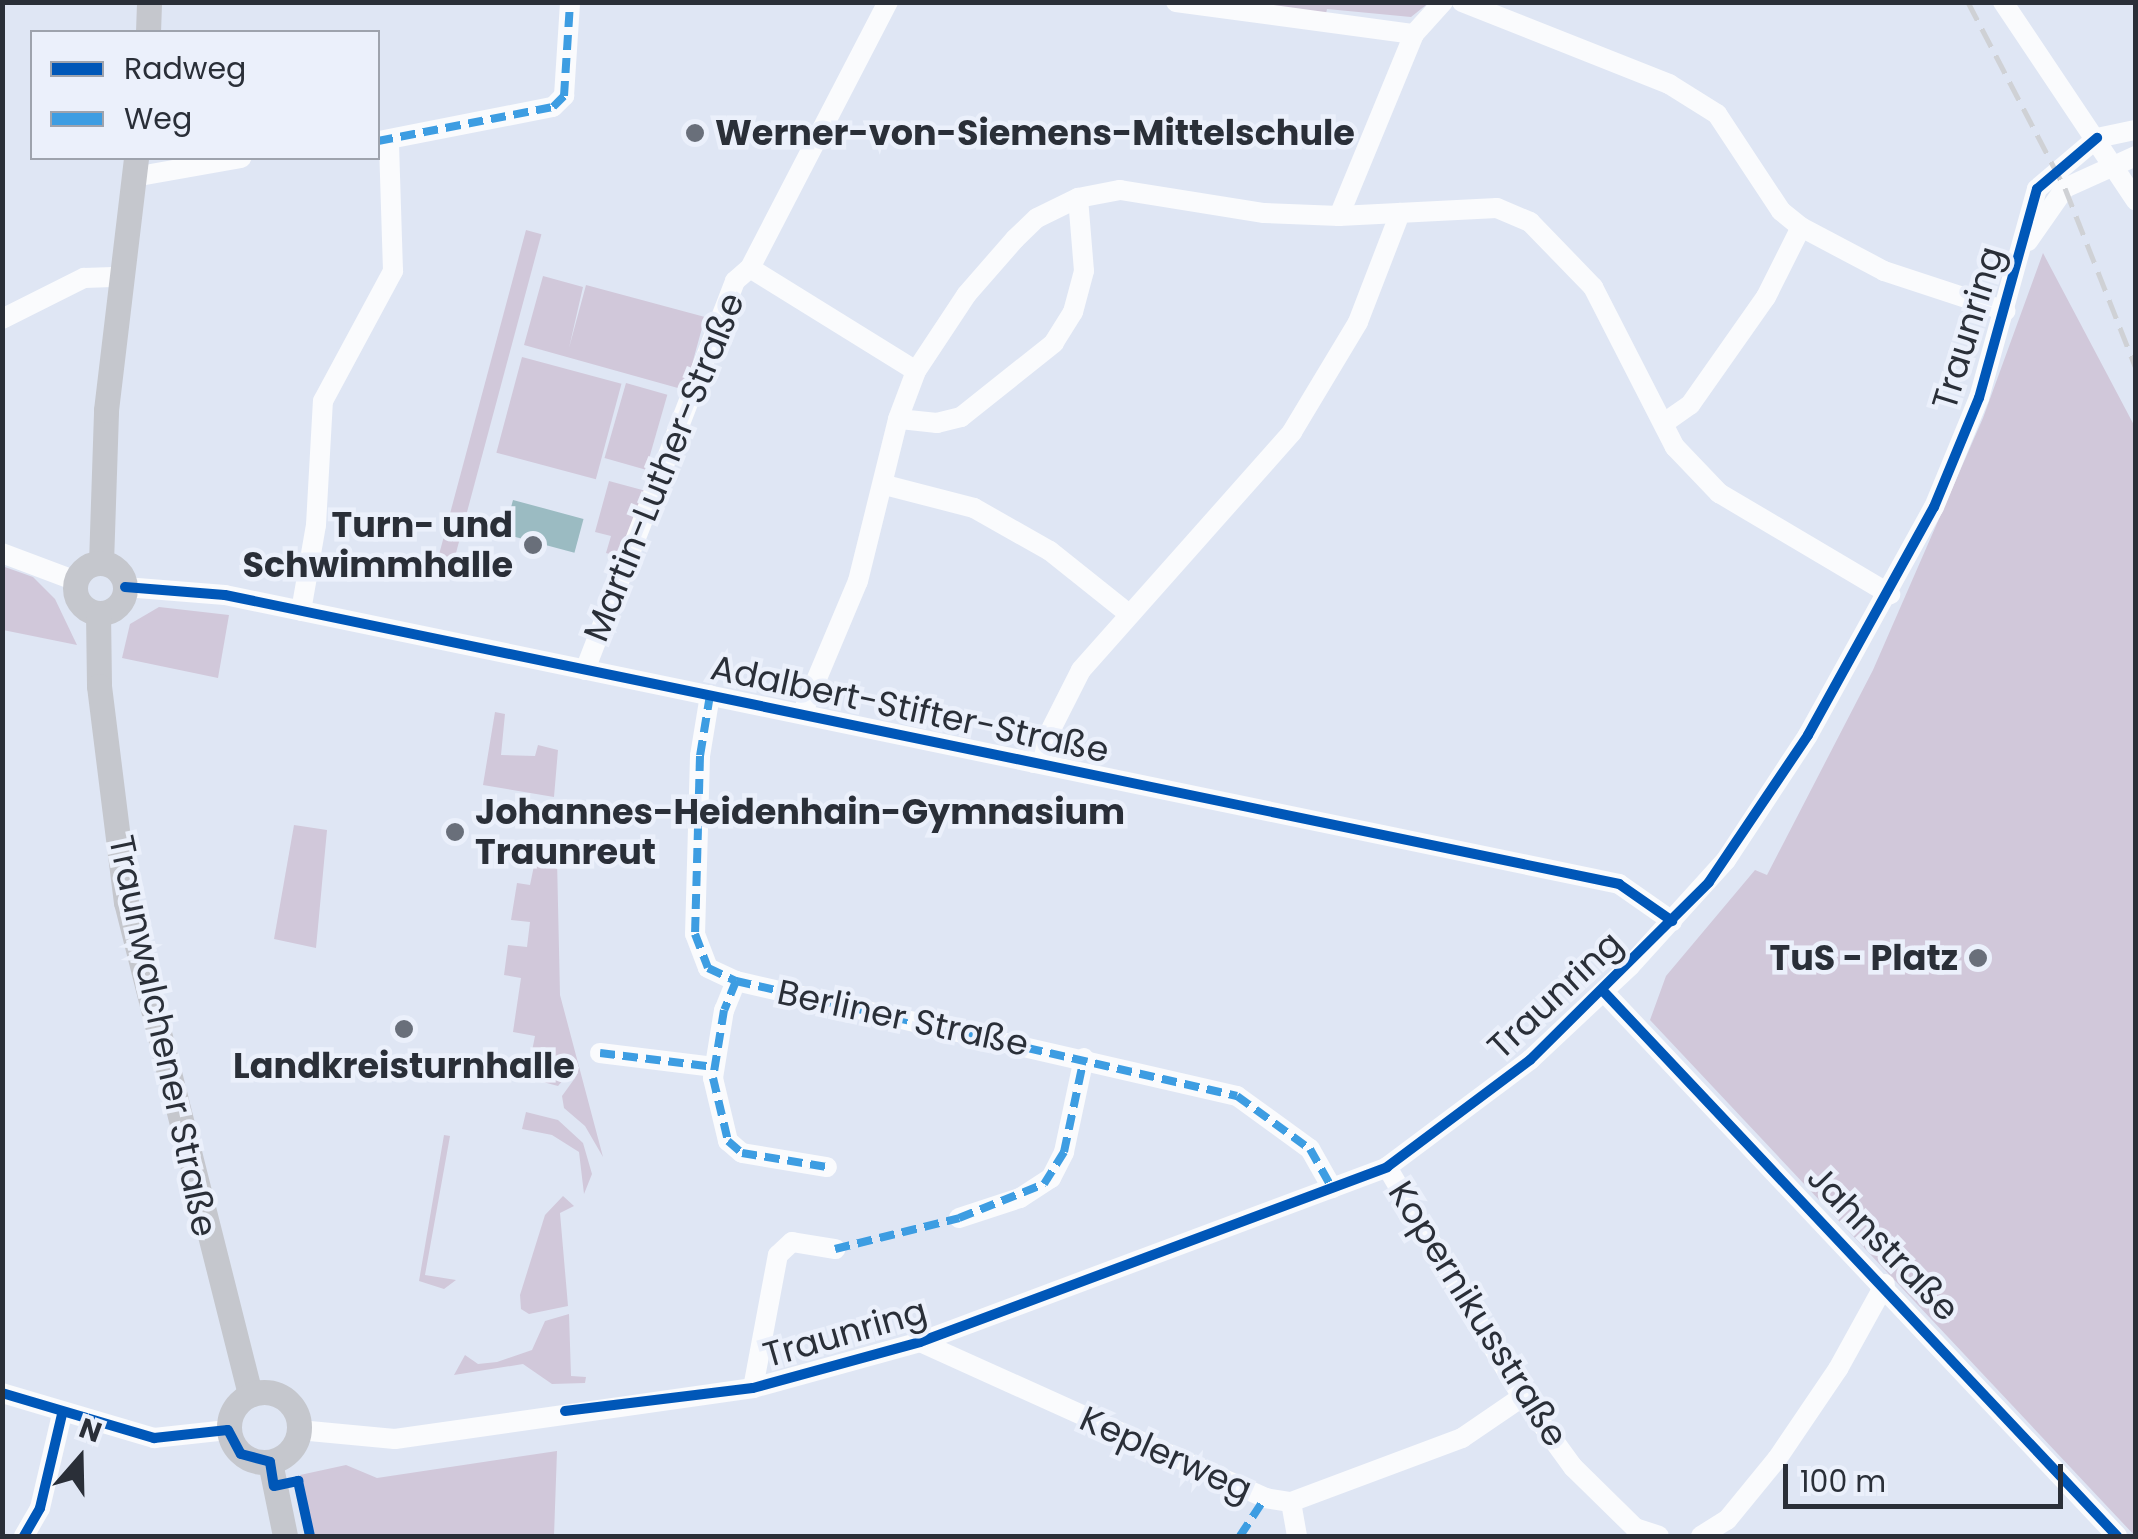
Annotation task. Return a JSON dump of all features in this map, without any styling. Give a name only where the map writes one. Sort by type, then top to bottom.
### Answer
[{"type":"main road","points":[[148,30],[149,2]]},
{"type":"main road","points":[[101,563],[106,410],[136,168]]},
{"type":"main road","points":[[101,563],[120,574],[124,587],[114,609],[98,613],[79,602],[76,581],[101,563]]},
{"type":"main road","name":"Traunwalchener Straße","points":[[98,613],[100,686],[126,902],[250,1394]]},
{"type":"main road","points":[[250,1394],[284,1398],[299,1430],[290,1450],[270,1462],[242,1454],[228,1430],[235,1406],[250,1394]]},
{"type":"main road","points":[[270,1462],[285,1536]]},
{"type":"street","points":[[301,611],[316,525],[323,401],[393,271],[383,142],[553,107],[564,96],[570,2]]},
{"type":"street","name":"Martin-Luther-Straße","points":[[585,670],[735,280],[750,268],[888,2]]},
{"type":"street","points":[[1176,2],[1414,34]]},
{"type":"street","points":[[1340,216],[1414,34],[1443,2]]},
{"type":"street","points":[[1462,2],[1669,84],[1717,114],[1781,211],[1801,227],[1884,272],[2006,312]]},
{"type":"street","points":[[2003,2],[2098,138],[2136,202]]},
{"type":"street","points":[[2098,138],[2136,130]]},
{"type":"street","name":"Traunring","points":[[299,1430],[395,1439],[754,1388],[920,1342],[1387,1167],[1530,1060],[1604,992],[1726,860],[1890,594],[1934,507],[2006,312],[2037,190],[2098,138]]},
{"type":"street","name":"Traunring","points":[[2024,247],[2053,198],[2136,156]]},
{"type":"street","points":[[136,168],[220,160]]},
{"type":"street","points":[[802,714],[858,581],[885,486],[898,418],[916,370],[967,294],[1037,218],[1078,198],[1120,190],[1264,213],[1340,216],[1498,208],[1553,240],[1620,331],[1675,447],[1718,493],[1890,594]]},
{"type":"street","points":[[898,418],[937,423],[961,417],[1054,343],[1073,312],[1084,271],[1078,198]]},
{"type":"street","points":[[1034,763],[1081,670],[1292,432],[1358,322],[1400,213]]},
{"type":"street","points":[[1664,424],[1690,405],[1766,298],[1801,227]]},
{"type":"street","points":[[750,268],[916,370]]},
{"type":"street","points":[[2,319],[72,282],[120,277]]},
{"type":"street","points":[[885,486],[974,508],[1050,551],[1129,614]]},
{"type":"street","points":[[2,553],[76,581]]},
{"type":"street","name":"Adalbert-Stifter-Straße","points":[[124,587],[199,591],[301,611],[1619,884],[1672,921]]},
{"type":"street","name":"Berliner Straße","points":[[710,695],[700,756],[695,934],[708,968],[736,982],[1189,1081],[1254,1104],[1310,1149],[1332,1188]]},
{"type":"street","points":[[736,982],[714,1066],[728,1141],[742,1153],[827,1167]]},
{"type":"street","name":"Jahnstraße","points":[[1604,992],[1885,1284],[2118,1536]]},
{"type":"street","points":[[600,1054],[714,1066]]},
{"type":"street","points":[[959,1218],[1020,1198],[1050,1178],[1064,1152],[1084,1058]]},
{"type":"street","name":"Kopernikusstraße","points":[[1387,1167],[1522,1397],[1573,1468],[1630,1532],[1659,1536]]},
{"type":"street","points":[[754,1388],[778,1255],[792,1242],[836,1250]]},
{"type":"street","points":[[1702,1536],[1727,1520],[1796,1434],[1885,1284]]},
{"type":"street","name":"Keplerweg","points":[[920,1342],[1265,1498],[1290,1502],[1462,1438],[1522,1397]]},
{"type":"street","points":[[2,1393],[62,1414],[154,1438],[228,1430]]},
{"type":"street","points":[[24,1536],[40,1508],[62,1414]]},
{"type":"street","points":[[1290,1502],[1298,1536]]},
{"type":"shaded area","points":[[1226,3],[1426,5],[1411,17],[1327,9],[1325,18]]},
{"type":"shaded area","points":[[526,230],[541,234],[454,561],[439,556]]},
{"type":"shaded area","points":[[2043,253],[2135,427],[2135,1536],[1650,1020],[1666,976],[1755,870],[1767,875],[1873,670],[1983,418]]},
{"type":"shaded area","points":[[543,276],[583,287],[569,348],[586,285],[705,317],[685,390],[524,345]]},
{"type":"shaded area","points":[[522,357],[621,384],[596,479],[496,453]]},
{"type":"shaded area","points":[[626,383],[667,395],[646,470],[605,458]]},
{"type":"shaded area","points":[[609,481],[646,491],[620,557],[606,553],[611,536],[595,532]]},
{"type":"shaded area","points":[[513,500],[584,519],[574,553],[504,534]]},
{"type":"shaded area","points":[[2,566],[33,577],[55,599],[77,645],[3,630]]},
{"type":"shaded area","points":[[159,607],[229,615],[218,678],[122,658],[130,624]]},
{"type":"shaded area","points":[[495,712],[505,714],[501,755],[535,756],[538,745],[558,750],[554,797],[483,785]]},
{"type":"shaded area","points":[[294,825],[327,830],[316,948],[274,939]]},
{"type":"shaded area","points":[[536,856],[557,859],[560,995],[603,1157],[585,1126],[564,1108],[562,1096],[575,1078],[570,1072],[558,1086],[543,1082],[546,1064],[530,1061],[535,1036],[513,1032],[521,978],[504,975],[508,945],[527,947],[530,922],[511,920],[517,883],[530,885]]},
{"type":"shaded area","points":[[526,1112],[558,1120],[583,1143],[592,1174],[584,1194],[579,1152],[552,1135],[522,1129]]},
{"type":"shaded area","points":[[444,1135],[450,1136],[425,1275],[456,1280],[444,1289],[419,1281]]},
{"type":"shaded area","points":[[563,1196],[574,1206],[560,1213],[568,1306],[529,1314],[521,1309],[520,1295],[545,1215]]},
{"type":"shaded area","points":[[569,1314],[571,1376],[586,1377],[585,1383],[552,1384],[523,1364],[454,1375],[465,1355],[478,1364],[532,1350],[545,1321]]},
{"type":"shaded area","points":[[557,1451],[554,1536],[315,1536],[300,1475],[346,1465],[377,1478]]},
{"type":"railway","points":[[1968,2],[2065,188],[2136,368]]},
{"type":"marked path","points":[[380,141],[553,107],[564,96],[570,2]]},
{"type":"marked path","points":[[710,695],[700,756],[695,934],[708,968],[736,981],[1237,1096],[1310,1149],[1332,1188]]},
{"type":"marked path","points":[[736,981],[724,1010],[713,1078],[728,1141],[742,1153],[827,1167]]},
{"type":"marked path","points":[[600,1053],[714,1067]]},
{"type":"marked path","points":[[835,1249],[959,1218],[1044,1184],[1064,1152],[1084,1058]]},
{"type":"marked path","points":[[1240,1536],[1265,1498]]},
{"type":"cycle path","points":[[565,1411],[753,1388],[920,1342],[1387,1167],[1530,1060],[1709,882],[1808,735],[1934,507],[1979,398],[2037,189],[2097,138]]},
{"type":"cycle path","points":[[125,587],[225,595],[1619,884],[1672,921]]},
{"type":"cycle path","points":[[1604,992],[2117,1536]]},
{"type":"cycle path","points":[[2,1393],[154,1438],[228,1430],[241,1454],[270,1462],[274,1486],[298,1481],[310,1536]]},
{"type":"cycle path","points":[[24,1536],[40,1508],[62,1414]]},
{"type":"place","name":"Werner-von-Siemens-Mittelschule","points":[[695,133]]},
{"type":"place","name":"Turn- und Schwimmhalle","points":[[533,545]]},
{"type":"place","name":"Johannes-Heidenhain-Gymnasium Traunreut","points":[[455,832]]},
{"type":"place","name":"TuS - Platz","points":[[1978,958]]},
{"type":"place","name":"Landkreisturnhalle","points":[[404,1029]]}]
